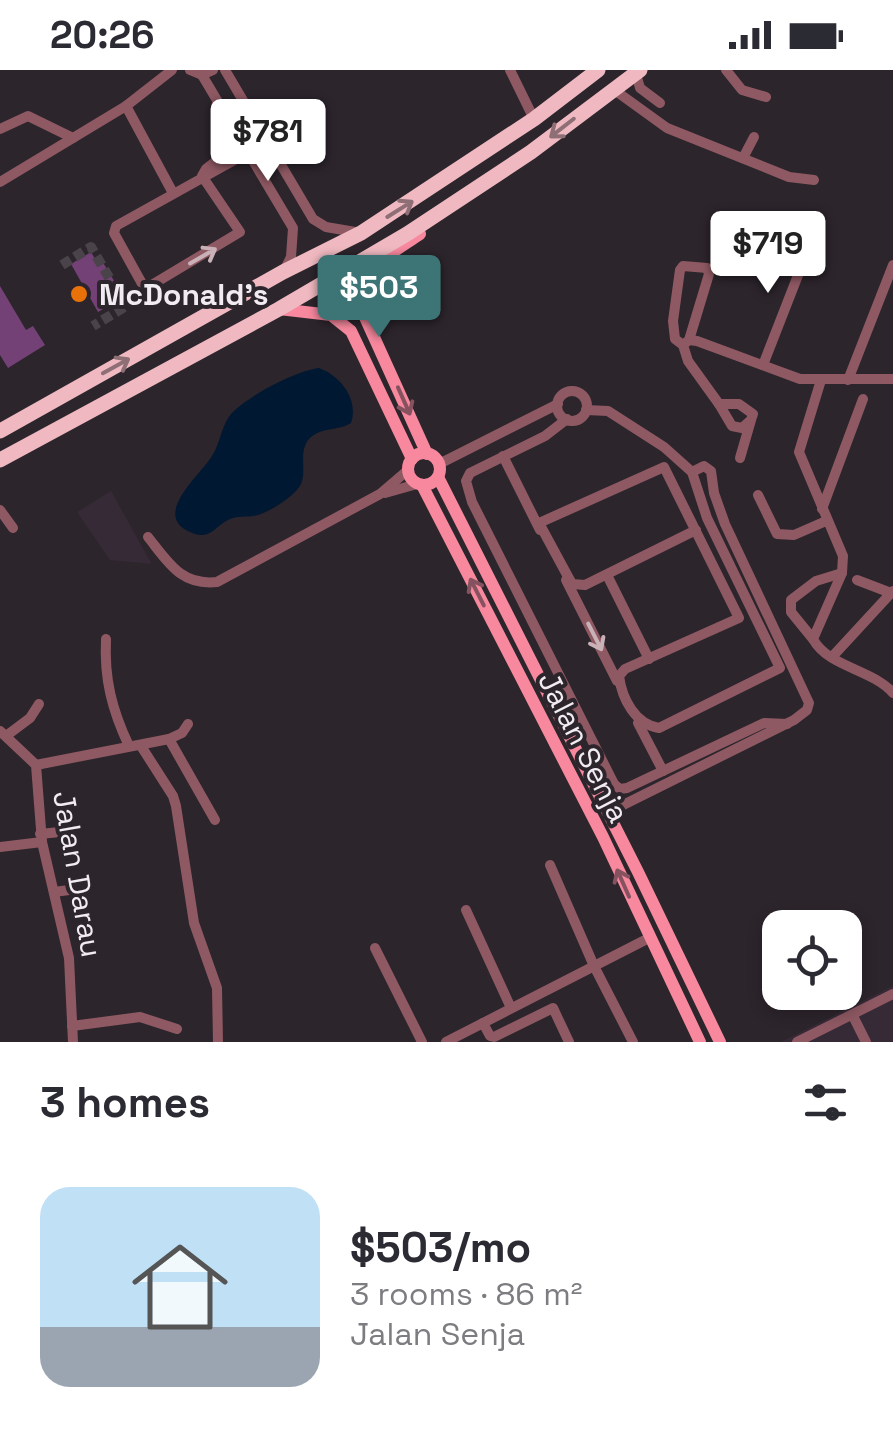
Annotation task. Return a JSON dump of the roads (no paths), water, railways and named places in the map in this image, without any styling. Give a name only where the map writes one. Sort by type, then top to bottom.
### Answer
[{"type":"highway","points":[[0,431],[361,233],[534,119],[598,70]]},
{"type":"highway","points":[[0,460],[278,308],[442,211],[531,152],[638,72]]},
{"type":"highway","points":[[0,452],[145,373],[156,374]]},
{"type":"highway","points":[[0,421],[81,386]]},
{"type":"main road","name":"Jalan Senja","points":[[442,211],[422,232],[371,269],[359,293],[359,304],[427,454],[439,471],[720,1042]]},
{"type":"main road","name":"Jalan Senja","points":[[278,308],[331,315],[351,331],[410,465],[603,837],[698,1038]]},
{"type":"main road","points":[[410,465],[427,454]]},
{"type":"main road","points":[[420,485],[432,484],[439,471]]},
{"type":"street","points":[[0,182],[126,106],[172,70]]},
{"type":"street","points":[[190,70],[208,72],[217,101],[293,228],[291,257],[284,272]]},
{"type":"street","points":[[225,70],[313,219],[326,227],[361,233]]},
{"type":"street","points":[[510,70],[534,119]]},
{"type":"street","points":[[726,70],[742,90],[766,98]]},
{"type":"street","points":[[638,72],[640,88],[660,103]]},
{"type":"street","points":[[613,89],[667,128],[789,177],[814,180]]},
{"type":"street","points":[[202,176],[229,151],[215,116],[217,101]]},
{"type":"street","points":[[126,106],[173,193]]},
{"type":"street","points":[[0,128],[28,116],[73,138]]},
{"type":"street","points":[[743,158],[754,137]]},
{"type":"street","points":[[202,176],[240,229],[238,235],[145,289],[114,230],[202,176],[249,152]]},
{"type":"street","points":[[763,365],[811,242]]},
{"type":"street","points":[[752,420],[742,428],[732,426],[688,360],[686,343],[709,274],[707,268],[683,266],[673,321],[675,339],[686,343],[698,340],[800,378],[893,379]]},
{"type":"street","points":[[848,380],[893,266]]},
{"type":"street","points":[[813,638],[842,572],[840,544],[799,452],[821,380]]},
{"type":"street","points":[[439,471],[558,404],[566,392],[575,391],[586,400],[581,418],[567,419],[545,436],[470,473],[466,481],[472,502],[614,784],[620,789],[764,723],[787,724]]},
{"type":"street","points":[[758,494],[777,534],[794,536],[824,515],[863,398]]},
{"type":"street","points":[[719,404],[732,402],[753,414],[740,458]]},
{"type":"street","points":[[558,404],[567,419]]},
{"type":"street","points":[[586,410],[608,410],[692,472],[707,518],[780,668],[659,728],[638,722],[619,676],[625,669],[739,618],[696,530],[664,467],[539,522],[572,584],[585,586],[696,530]]},
{"type":"street","points":[[504,456],[662,772]]},
{"type":"street","points":[[380,494],[410,465]]},
{"type":"street","points":[[607,813],[787,724],[807,710],[809,703],[748,577],[714,493],[711,470],[704,466],[692,472]]},
{"type":"street","points":[[148,537],[183,578],[205,584],[216,582],[380,494],[420,485]]},
{"type":"street","points":[[700,496],[714,493]]},
{"type":"street","points":[[0,510],[12,528]]},
{"type":"street","points":[[842,572],[816,581],[792,600],[791,612],[816,645],[882,682],[893,694]]},
{"type":"street","points":[[607,575],[649,658]]},
{"type":"street","points":[[832,657],[892,592],[857,580]]},
{"type":"street","points":[[106,639],[109,693],[135,746],[174,796],[194,923],[217,988],[218,1042]]},
{"type":"street","points":[[3,733],[30,718],[39,704]]},
{"type":"street","points":[[36,766],[169,740],[182,734],[188,724]]},
{"type":"street","name":"Jalan Darau","points":[[3,733],[36,766],[41,838],[69,958],[73,1042]]},
{"type":"street","points":[[169,740],[216,820]]},
{"type":"street","points":[[0,847],[60,832]]},
{"type":"street","points":[[550,865],[594,966],[633,1042]]},
{"type":"street","points":[[54,892],[69,890]]},
{"type":"street","points":[[466,910],[511,1008]]},
{"type":"street","points":[[446,1042],[648,938]]},
{"type":"street","points":[[375,948],[422,1042]]},
{"type":"street","points":[[796,1042],[893,994]]},
{"type":"street","points":[[483,1023],[494,1037],[553,1008],[570,1042]]},
{"type":"street","points":[[72,1026],[140,1016],[177,1029]]},
{"type":"street","points":[[853,1016],[866,1042]]},
{"type":"water","points":[[319,368],[346,390],[353,414],[351,423],[309,439],[298,489],[269,510],[232,518],[205,535],[181,527],[176,508],[212,456],[231,414],[272,385]]},
{"type":"tunnel","points":[[62,265],[91,247],[126,306],[93,326]]},
{"type":"place","name":"McDonald's","points":[[79,294]]}]
